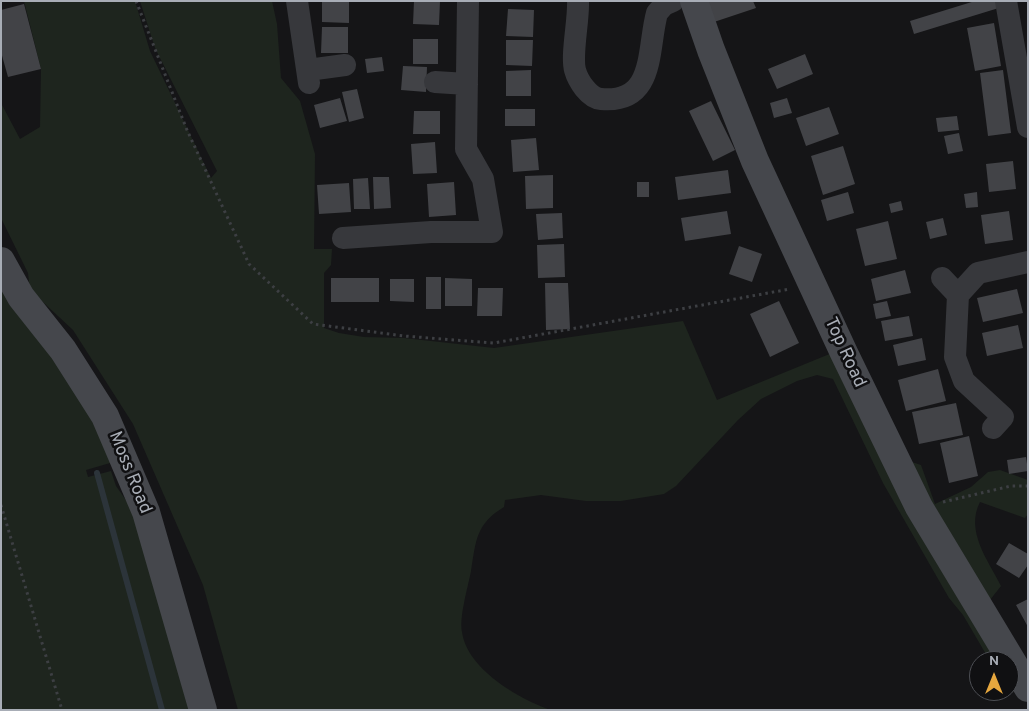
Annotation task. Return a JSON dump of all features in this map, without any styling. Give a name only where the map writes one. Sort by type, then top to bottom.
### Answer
[{"type":"street","points":[[296,1],[308,77],[345,65]]},
{"type":"street","points":[[343,238],[431,232],[492,232],[483,179],[466,149],[468,1]]},
{"type":"street","points":[[578,1],[574,68],[580,84],[598,99],[615,100],[632,93],[645,78],[657,13],[664,5],[673,1]]},
{"type":"street","name":"Top Road","points":[[694,1],[711,50],[755,161],[919,507],[1028,688]]},
{"type":"street","points":[[1006,1],[1028,127]]},
{"type":"street","points":[[435,82],[468,84]]},
{"type":"street","name":"Moss Road","points":[[1,262],[21,297],[63,350],[105,416],[146,512],[203,710]]},
{"type":"street","points":[[1003,418],[964,381],[955,357],[958,295],[978,273],[1028,262]]},
{"type":"street","points":[[942,278],[958,295]]},
{"type":"path","points":[[136,1],[187,130],[249,264],[313,324],[404,336],[494,343],[813,285]]},
{"type":"path","points":[[919,507],[1011,486],[1028,486]]},
{"type":"path","points":[[1,504],[62,710]]},
{"type":"shaded area","points":[[24,1],[135,1],[150,51],[211,178],[217,171],[155,48],[140,1],[272,1],[277,24],[281,78],[300,101],[315,154],[314,249],[332,249],[331,265],[324,273],[324,328],[339,333],[364,337],[404,338],[494,348],[683,321],[717,400],[832,353],[897,457],[921,465],[935,504],[971,487],[988,472],[1000,470],[1028,480],[1028,514],[1025,518],[980,502],[976,513],[975,524],[980,545],[1001,586],[990,600],[1003,651],[984,651],[963,615],[949,598],[883,483],[833,379],[817,375],[797,381],[761,399],[738,420],[676,486],[664,494],[621,501],[586,501],[541,495],[505,500],[504,507],[488,520],[476,542],[463,610],[461,626],[466,646],[484,670],[496,681],[524,698],[551,710],[238,710],[203,585],[133,424],[73,330],[30,290],[28,273],[1,218],[1,103],[20,139],[40,127],[41,69]]},
{"type":"shaded area","points":[[1,285],[49,350],[117,461],[86,470],[88,477],[111,471],[116,486],[135,513],[193,710],[1,710]]},
{"type":"building","points":[[322,1],[349,1],[349,23],[322,22]]},
{"type":"building","points":[[414,1],[440,1],[439,25],[413,24]]},
{"type":"building","points":[[707,1],[753,1],[756,8],[714,22]]},
{"type":"building","points":[[975,1],[1000,1],[1002,7],[914,34],[910,21]]},
{"type":"building","points":[[24,4],[41,69],[8,77],[1,52],[1,10]]},
{"type":"building","points":[[508,9],[534,10],[533,37],[506,36]]},
{"type":"building","points":[[994,23],[1001,66],[975,71],[967,28]]},
{"type":"building","points":[[322,27],[348,27],[348,53],[321,53]]},
{"type":"building","points":[[413,39],[438,39],[438,64],[413,64]]},
{"type":"building","points":[[506,40],[533,40],[532,66],[506,65]]},
{"type":"building","points":[[805,54],[813,74],[777,89],[768,69]]},
{"type":"building","points":[[382,57],[384,71],[367,73],[365,59]]},
{"type":"building","points":[[403,66],[427,67],[426,92],[401,90]]},
{"type":"building","points":[[531,70],[531,96],[506,96],[506,71]]},
{"type":"building","points":[[1003,70],[1011,133],[988,136],[980,73]]},
{"type":"building","points":[[357,89],[364,118],[349,122],[342,92]]},
{"type":"building","points":[[340,98],[347,121],[320,128],[314,105]]},
{"type":"building","points":[[787,98],[792,113],[774,118],[770,103]]},
{"type":"building","points":[[711,101],[735,150],[713,161],[689,111]]},
{"type":"building","points":[[829,107],[839,134],[806,146],[796,118]]},
{"type":"building","points":[[505,109],[535,109],[535,126],[505,126]]},
{"type":"building","points":[[414,111],[440,111],[440,134],[413,134]]},
{"type":"building","points":[[957,116],[959,130],[938,132],[936,118]]},
{"type":"building","points":[[959,133],[963,151],[948,154],[944,136]]},
{"type":"building","points":[[536,138],[539,170],[513,172],[511,140]]},
{"type":"building","points":[[435,142],[437,173],[413,174],[411,144]]},
{"type":"building","points":[[843,146],[855,184],[823,195],[811,156]]},
{"type":"building","points":[[1013,161],[1016,189],[989,192],[986,164]]},
{"type":"building","points":[[728,170],[731,193],[678,200],[675,177]]},
{"type":"building","points":[[553,175],[553,208],[526,209],[525,176]]},
{"type":"building","points":[[373,177],[389,177],[391,208],[374,209]]},
{"type":"building","points":[[368,178],[370,209],[354,209],[353,179]]},
{"type":"building","points":[[454,182],[456,215],[429,217],[427,184]]},
{"type":"building","points":[[637,182],[649,182],[649,197],[637,197]]},
{"type":"building","points":[[349,183],[351,212],[319,214],[317,185]]},
{"type":"building","points":[[848,192],[854,213],[827,221],[821,200]]},
{"type":"building","points":[[977,192],[978,207],[966,208],[964,194]]},
{"type":"building","points":[[901,201],[903,210],[891,213],[889,204]]},
{"type":"building","points":[[727,211],[731,234],[685,241],[681,218]]},
{"type":"building","points":[[1009,211],[1013,240],[985,244],[981,215]]},
{"type":"building","points":[[562,213],[563,238],[538,240],[536,214]]},
{"type":"building","points":[[943,218],[947,235],[930,239],[926,222]]},
{"type":"building","points":[[888,221],[897,259],[865,266],[856,229]]},
{"type":"building","points":[[564,244],[565,277],[538,278],[537,245]]},
{"type":"building","points":[[739,246],[762,254],[752,282],[729,274]]},
{"type":"building","points":[[905,270],[911,293],[876,301],[871,279]]},
{"type":"building","points":[[426,277],[441,277],[441,309],[426,309]]},
{"type":"building","points":[[331,278],[379,278],[379,302],[331,302]]},
{"type":"building","points":[[445,278],[472,279],[472,306],[445,306]]},
{"type":"building","points":[[390,279],[414,279],[414,302],[390,301]]},
{"type":"building","points":[[545,283],[568,283],[570,329],[546,330]]},
{"type":"building","points":[[478,288],[503,288],[502,316],[477,316]]},
{"type":"building","points":[[1017,289],[1023,313],[983,322],[977,298]]},
{"type":"building","points":[[779,301],[799,343],[770,357],[750,314]]},
{"type":"building","points":[[887,301],[891,316],[876,319],[873,304]]},
{"type":"building","points":[[909,316],[913,336],[885,341],[881,321]]},
{"type":"building","points":[[1018,325],[1023,348],[987,356],[982,333]]},
{"type":"building","points":[[922,338],[926,360],[898,366],[893,345]]},
{"type":"building","points":[[938,369],[946,401],[906,411],[898,380]]},
{"type":"building","points":[[956,403],[963,435],[919,444],[912,412]]},
{"type":"building","points":[[969,436],[978,476],[949,483],[940,443]]},
{"type":"building","points":[[1026,457],[1028,471],[1009,474],[1007,460]]},
{"type":"building","points":[[1009,543],[1028,554],[1028,565],[1019,578],[996,564]]},
{"type":"building","points":[[1028,599],[1028,627],[1016,605]]},
{"type":"waterway","points":[[97,473],[162,710]]}]
